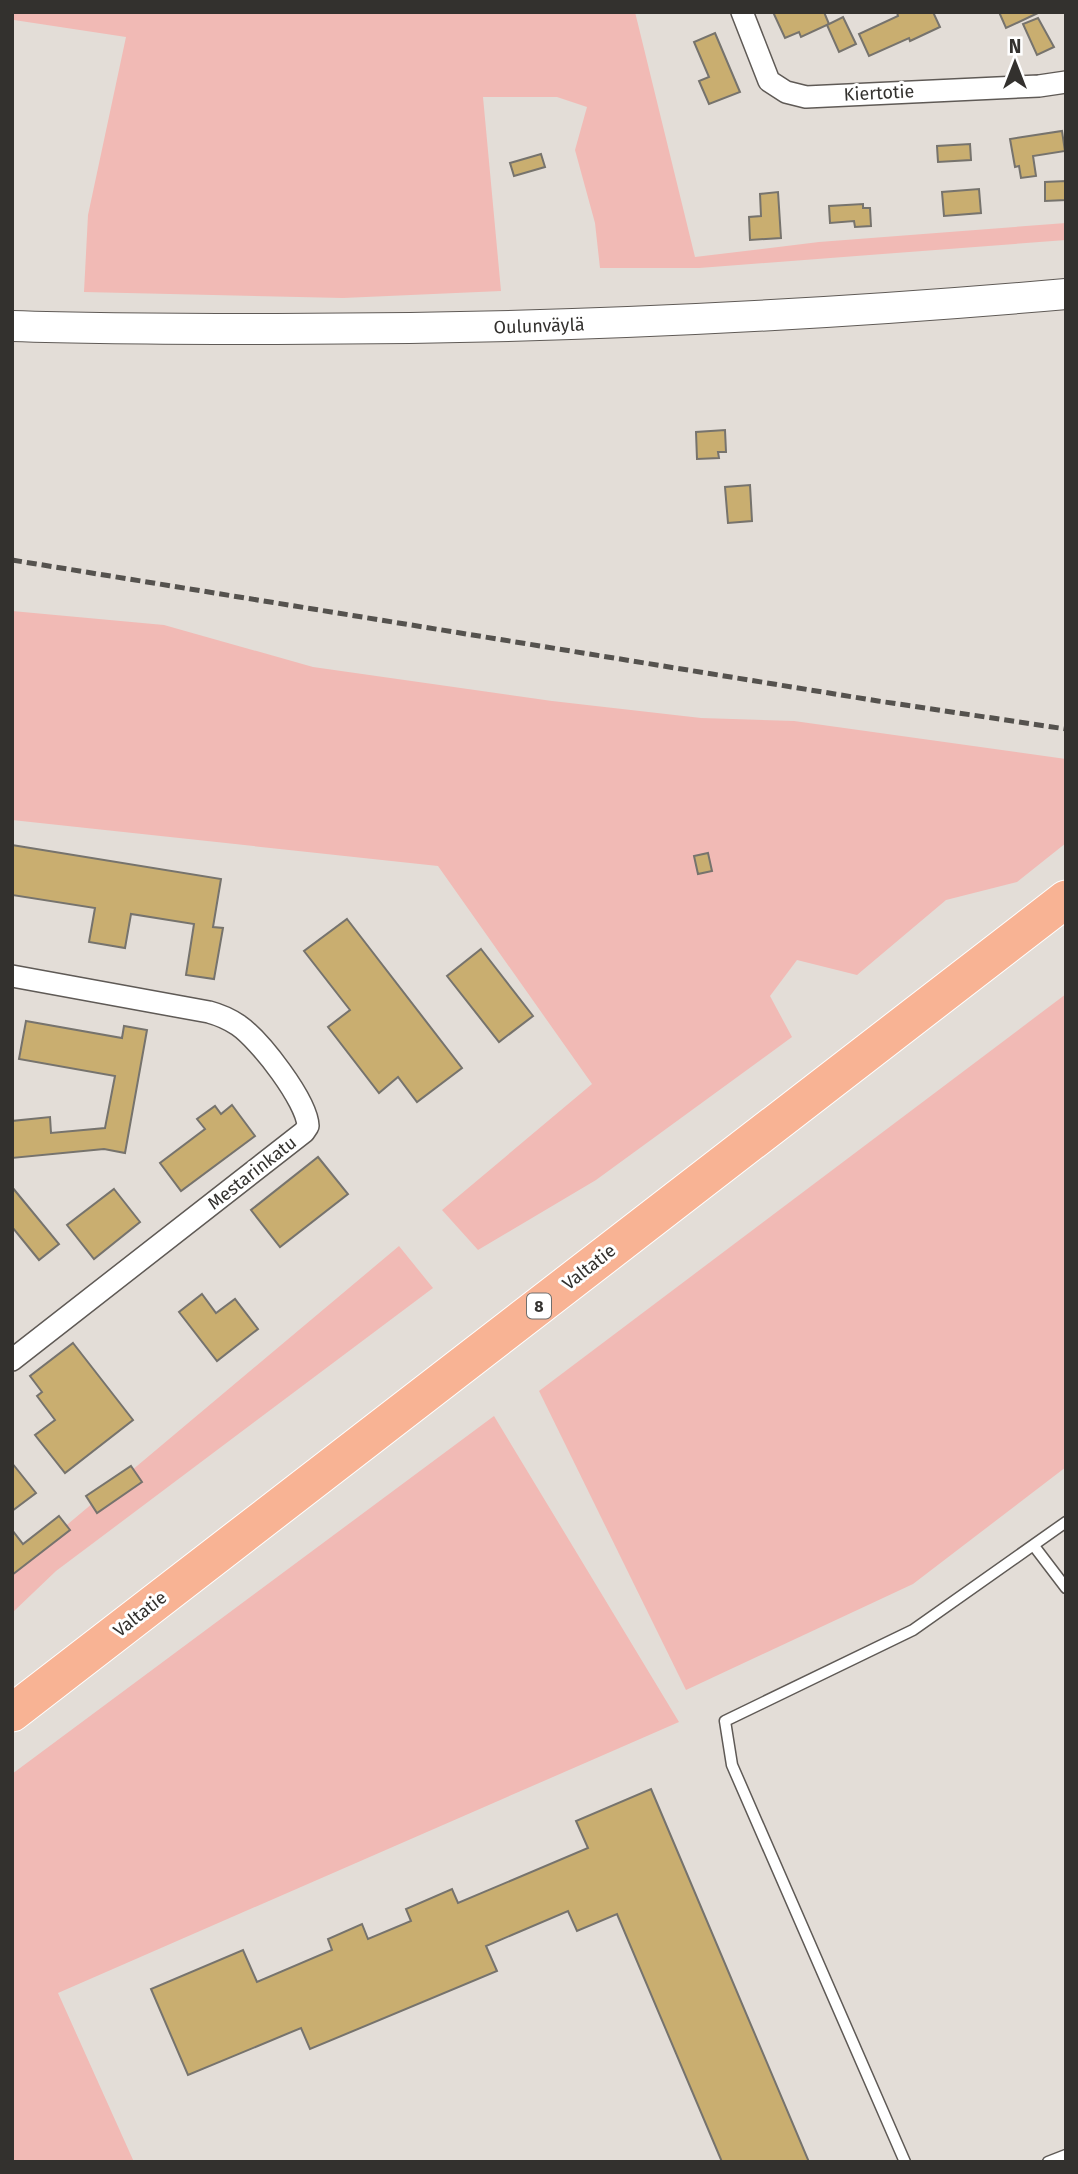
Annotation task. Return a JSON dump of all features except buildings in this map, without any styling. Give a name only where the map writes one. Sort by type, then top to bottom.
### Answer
[{"type":"highway","name":"Valtatie","points":[[12,1713],[1066,899]]},
{"type":"main road","name":"Oulunväylä","points":[[12,326],[87,329],[423,329],[570,325],[850,311],[1066,294]]},
{"type":"street","name":"Kiertotie","points":[[742,12],[769,81],[786,92],[806,97],[1040,86],[1066,82]]},
{"type":"street","name":"Mestarinkatu","points":[[12,976],[225,1017],[264,1048],[304,1108],[308,1126],[304,1132],[12,1360]]},
{"type":"lane","points":[[905,2162],[732,1765],[725,1721],[912,1630],[1066,1521]]},
{"type":"lane","points":[[1034,1546],[1066,1588]]},
{"type":"lane","points":[[1048,2162],[1066,2155]]},
{"type":"shaded area","points":[[12,12],[635,12],[695,257],[819,242],[1066,223],[1066,240],[699,268],[600,268],[595,223],[575,150],[587,107],[557,97],[483,97],[501,291],[343,298],[84,292],[88,215],[126,37],[14,20],[12,22]]},
{"type":"shaded area","points":[[12,611],[164,625],[313,667],[552,701],[701,718],[794,721],[1066,759],[1066,843],[1017,882],[946,900],[857,975],[797,960],[770,996],[792,1037],[596,1180],[478,1250],[442,1210],[592,1084],[438,866],[12,820]]},
{"type":"shaded area","points":[[1066,994],[1066,1467],[913,1584],[686,1690],[539,1391]]},
{"type":"shaded area","points":[[399,1246],[433,1288],[56,1571],[12,1613],[12,1571]]},
{"type":"shaded area","points":[[494,1416],[679,1722],[58,1993],[134,2162],[12,2162],[12,1774]]},
{"type":"railway","points":[[12,560],[878,701],[1066,729]]}]
